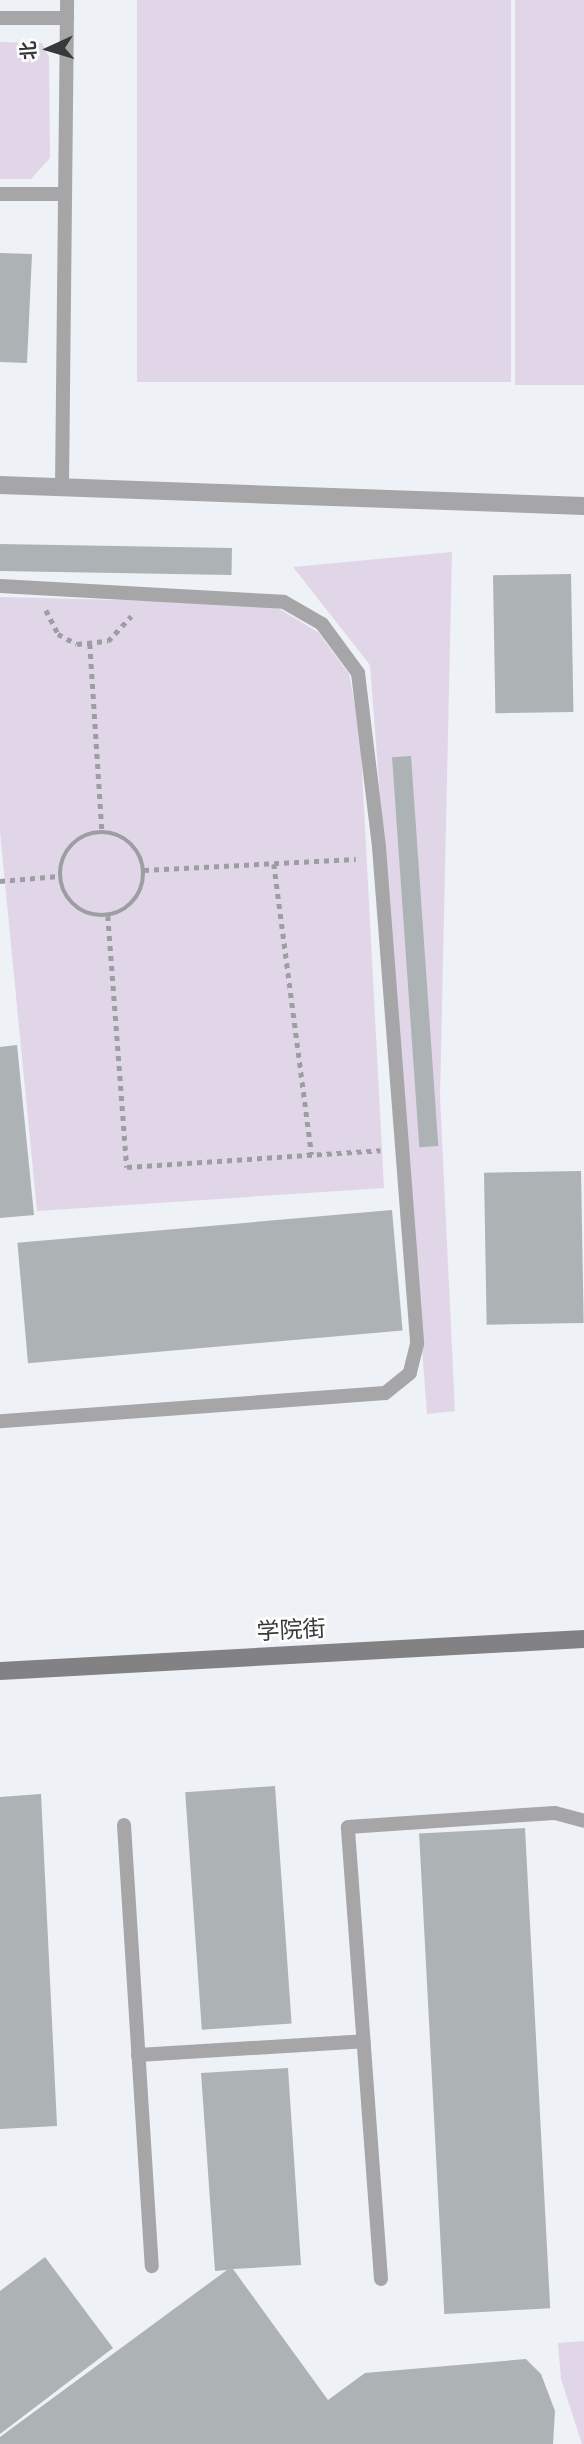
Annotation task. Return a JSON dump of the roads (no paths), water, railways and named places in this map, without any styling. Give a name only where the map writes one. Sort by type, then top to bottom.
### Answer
[{"type":"street","points":[[0,485],[584,506]]},
{"type":"street","name":"学院街","points":[[0,1671],[584,1639]]},
{"type":"lane","points":[[62,487],[67,0]]},
{"type":"lane","points":[[0,18],[67,18]]},
{"type":"lane","points":[[0,194],[65,194]]},
{"type":"lane","points":[[0,586],[284,603],[322,624],[358,673],[379,858],[417,1344],[410,1373],[385,1393],[0,1421]]},
{"type":"lane","points":[[381,2279],[348,1827],[555,1813],[584,1821]]},
{"type":"lane","points":[[124,1825],[152,2266]]},
{"type":"lane","points":[[138,2055],[364,2041]]}]
